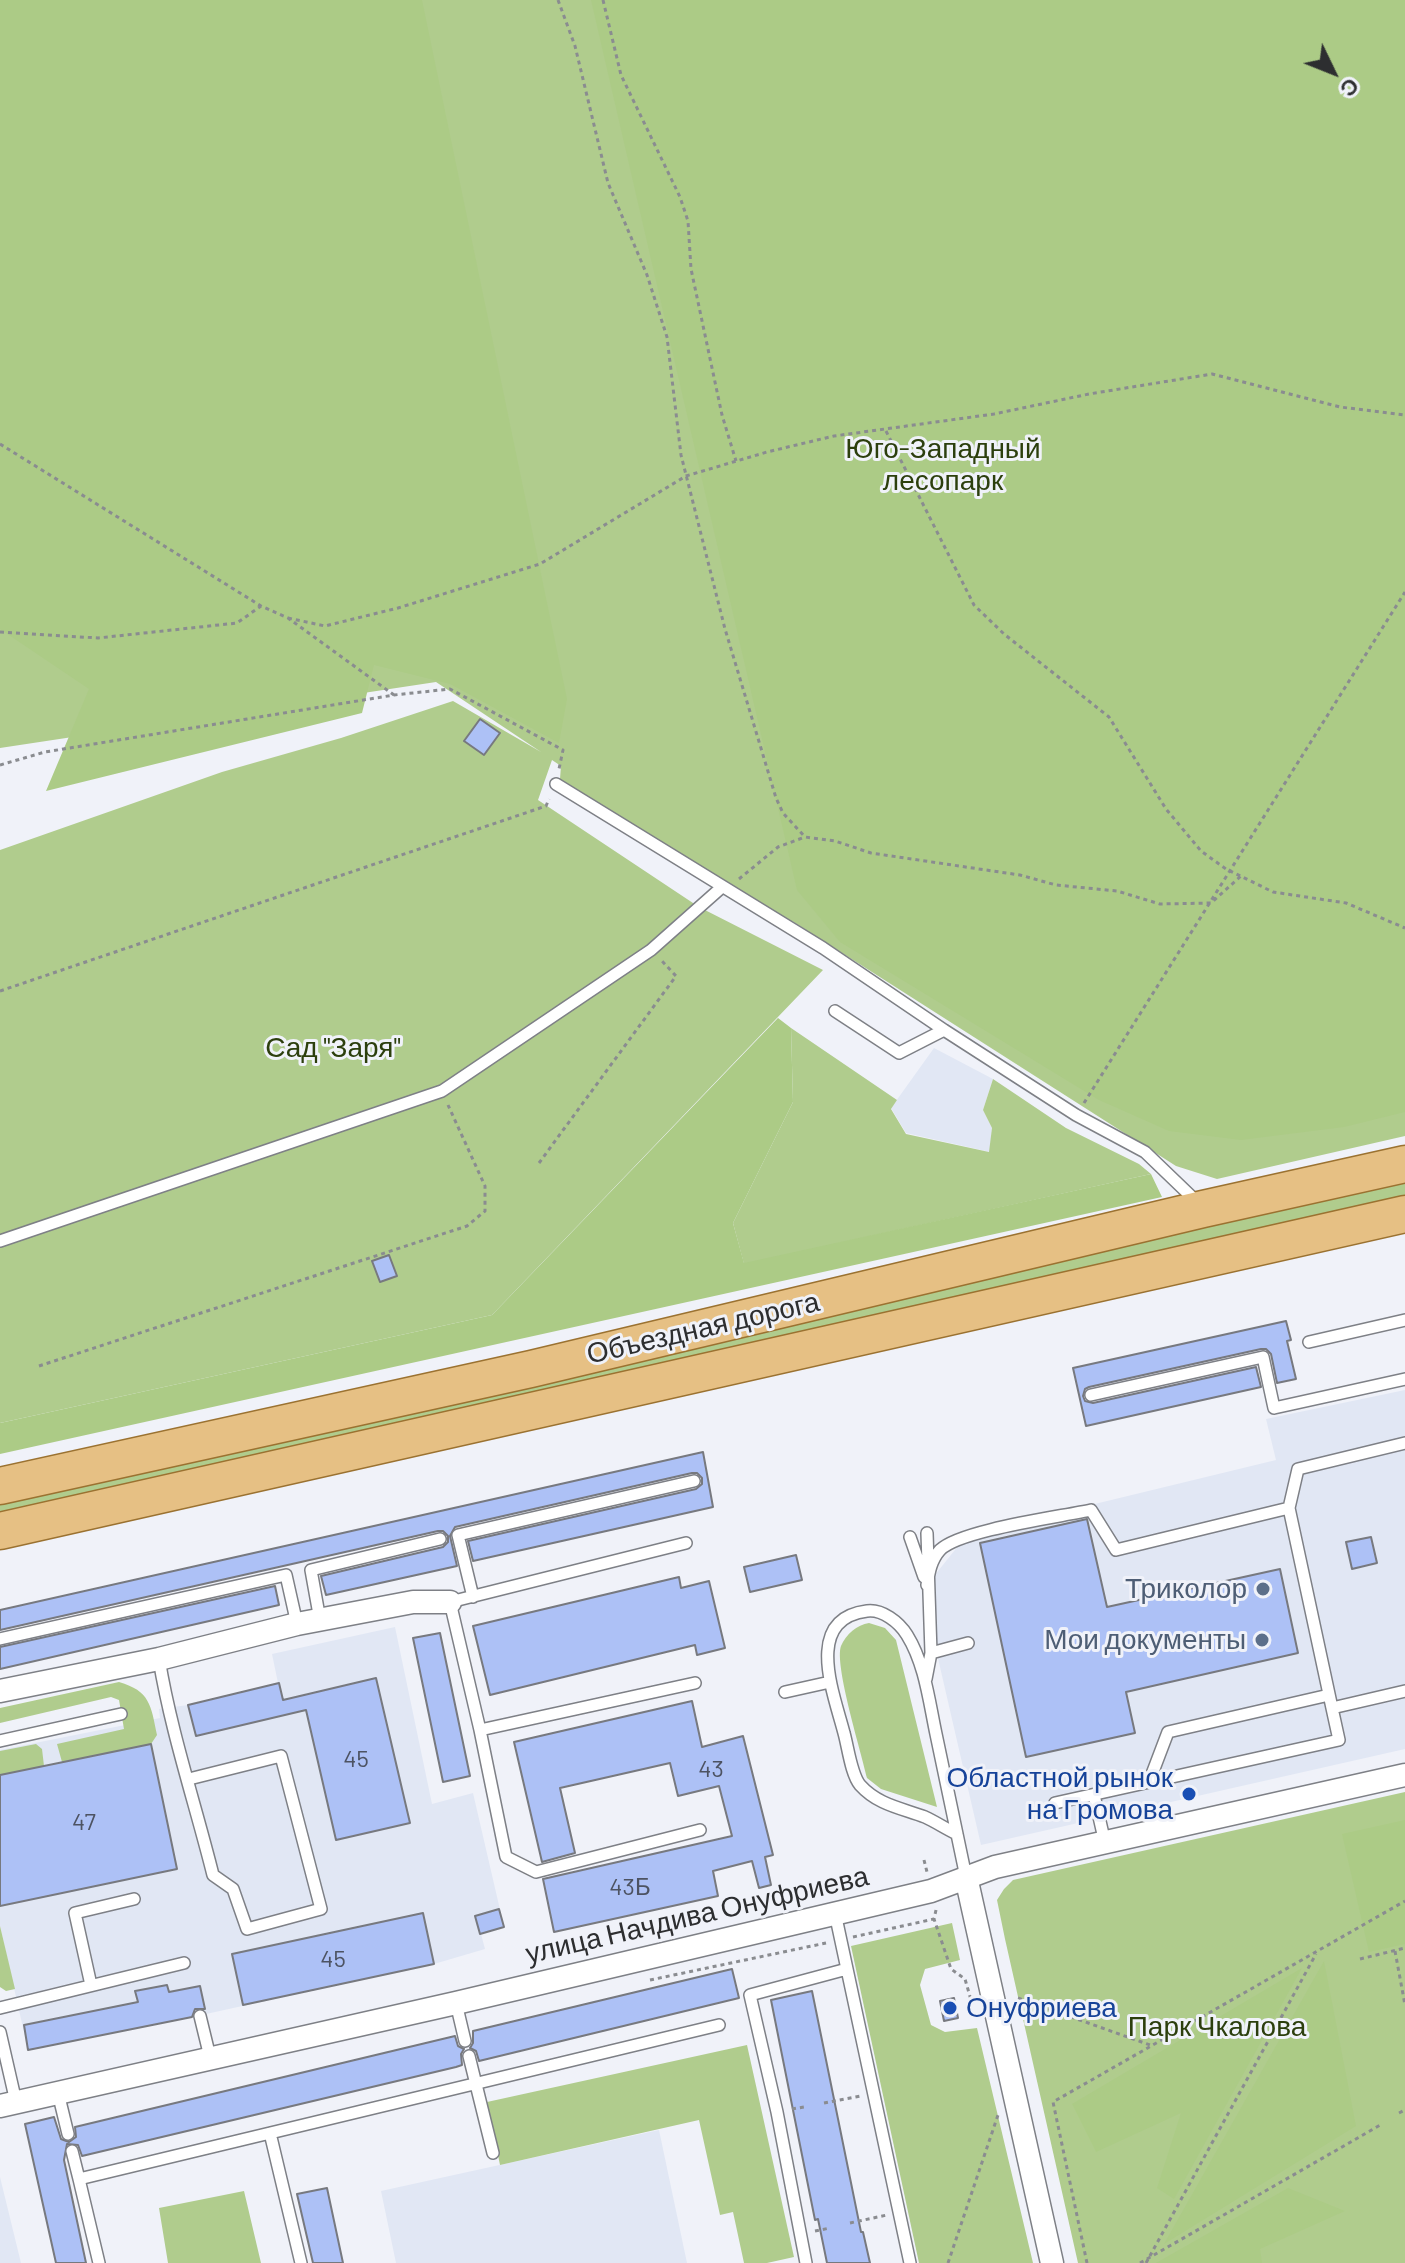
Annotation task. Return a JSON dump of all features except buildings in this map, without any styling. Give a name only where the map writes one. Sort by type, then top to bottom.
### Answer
[{"type":"main road","name":"Объездная дорога","points":[[0,1486],[531,1369],[1405,1164]]},
{"type":"main road","name":"Объездная дорога","points":[[0,1531],[1405,1214]]},
{"type":"street","points":[[0,1691],[159,1659],[297,1624],[413,1602],[450,1602]]},
{"type":"street","name":"улица Начдива Онуфриева","points":[[8,2104],[931,1891],[995,1867],[1405,1775]]},
{"type":"street","points":[[966,1877],[1052,2263]]},
{"type":"lane","points":[[556,784],[823,948],[1076,1115],[1145,1152],[1203,1209]]},
{"type":"lane","points":[[0,1241],[442,1091],[651,950],[722,887]]},
{"type":"lane","points":[[835,1011],[899,1053],[944,1030]]},
{"type":"lane","points":[[1309,1342],[1405,1320]]},
{"type":"lane","points":[[1091,1395],[1263,1357],[1274,1408],[1405,1379]]},
{"type":"lane","points":[[1055,1803],[1339,1740],[1289,1508],[1298,1469],[1405,1443]]},
{"type":"lane","points":[[473,1597],[458,1535],[694,1481]]},
{"type":"lane","points":[[927,1585],[934,1559],[940,1550],[959,1538],[1091,1510],[1116,1550],[1289,1508]]},
{"type":"lane","points":[[925,1683],[931,1653],[927,1533]]},
{"type":"lane","points":[[910,1537],[927,1585]]},
{"type":"lane","points":[[320,1620],[311,1570],[440,1539]]},
{"type":"lane","points":[[686,1543],[450,1602],[506,1857],[536,1872],[700,1830]]},
{"type":"lane","points":[[0,1639],[286,1575],[297,1624]]},
{"type":"lane","points":[[957,1834],[927,1818],[883,1804],[858,1783],[830,1682],[826,1654],[830,1638],[842,1620],[857,1612],[875,1610],[890,1617],[906,1632],[917,1655],[925,1683],[957,1834],[966,1877]]},
{"type":"lane","points":[[931,1653],[968,1643]]},
{"type":"lane","points":[[159,1659],[167,1708],[213,1875],[233,1889],[247,1929],[321,1909],[281,1756],[189,1779]]},
{"type":"lane","points":[[785,1692],[830,1682]]},
{"type":"lane","points":[[480,1730],[695,1683]]},
{"type":"lane","points":[[1332,1708],[1405,1691]]},
{"type":"lane","points":[[1149,1782],[1168,1732],[1329,1695]]},
{"type":"lane","points":[[0,1741],[121,1714]]},
{"type":"lane","points":[[1094,1795],[1105,1843]]},
{"type":"lane","points":[[91,1985],[75,1913],[134,1899]]},
{"type":"lane","points":[[835,1913],[910,2263]]},
{"type":"lane","points":[[0,2008],[184,1963]]},
{"type":"lane","points":[[806,2263],[777,2112],[750,1995],[847,1969]]},
{"type":"lane","points":[[456,2003],[465,2041]]},
{"type":"lane","points":[[200,2016],[210,2057]]},
{"type":"lane","points":[[79,2179],[719,2025]]},
{"type":"lane","points":[[0,2032],[8,2104]]},
{"type":"lane","points":[[469,2056],[493,2153]]},
{"type":"lane","points":[[60,2101],[68,2134]]},
{"type":"lane","points":[[270,2133],[301,2263]]},
{"type":"lane","points":[[72,2151],[99,2263]]},
{"type":"path","points":[[558,0],[575,46],[608,183],[647,275],[667,337],[675,390],[676,425],[686,476],[725,629],[776,798],[791,824],[805,837]]},
{"type":"path","points":[[603,0],[621,75],[680,197],[688,221],[693,280],[722,415],[736,461]]},
{"type":"path","points":[[0,444],[261,606],[288,618],[325,626],[398,608],[540,564],[686,476],[834,436],[886,431],[1212,374],[1340,407],[1405,415]]},
{"type":"path","points":[[886,431],[974,605],[1004,634],[1109,717],[1179,827],[1201,851],[1231,871],[1273,892],[1346,903],[1405,928]]},
{"type":"path","points":[[1076,1115],[1405,592]]},
{"type":"path","points":[[0,632],[98,638],[237,623],[261,606]]},
{"type":"path","points":[[288,618],[394,695]]},
{"type":"path","points":[[0,765],[45,752],[394,695],[450,689],[563,750],[556,784],[546,806],[0,991]]},
{"type":"path","points":[[722,887],[737,881],[786,842],[805,837],[835,841],[871,853],[1020,875],[1056,885],[1131,894],[1160,904],[1211,903],[1241,876]]},
{"type":"path","points":[[539,1163],[676,976],[651,950]]},
{"type":"path","points":[[39,1366],[467,1226],[485,1211],[485,1186],[442,1091]]},
{"type":"path","points":[[1087,2263],[1053,2102],[1405,1901]]},
{"type":"path","points":[[936,1912],[934,1919],[951,1969],[965,1979],[973,2007]]},
{"type":"path","points":[[841,1940],[934,1919]]},
{"type":"path","points":[[1360,1959],[1405,1948]]},
{"type":"path","points":[[1148,2260],[1318,1950]]},
{"type":"path","points":[[1395,1951],[1405,2005]]},
{"type":"path","points":[[1018,1998],[1152,2046]]},
{"type":"path","points":[[824,2103],[873,2094]]},
{"type":"path","points":[[948,2263],[1000,2108]]},
{"type":"path","points":[[1399,2113],[1405,2110]]},
{"type":"path","points":[[1140,2263],[1382,2124]]},
{"type":"path","points":[[850,2223],[898,2212]]},
{"type":"shaded area","points":[[934,1048],[993,1079],[983,1110],[992,1128],[990,1152],[906,1133],[891,1108]]},
{"type":"shaded area","points":[[1405,1390],[1405,1749],[981,1845],[937,1654],[934,1576],[967,1535],[1276,1460],[1266,1419]]},
{"type":"shaded area","points":[[395,1627],[432,1804],[473,1793],[504,1927],[481,1934],[485,1949],[434,1964],[28,2050],[0,1926],[0,1750],[160,1718],[159,1709],[278,1683],[272,1654]]},
{"type":"shaded area","points":[[659,2130],[687,2263],[396,2263],[381,2191]]},
{"type":"shaded area","points":[[0,2177],[21,2263],[0,2263]]},
{"type":"green space","name":"Юго-Западный лесопарк","points":[[0,0],[1405,0],[1405,1136],[1217,1179],[1176,1166],[792,921],[789,934],[559,792],[561,766],[552,760],[538,800],[699,907],[823,970],[492,1315],[0,1423],[0,850],[222,772],[341,738],[453,701],[541,752],[436,682],[0,748]]},
{"type":"green space","points":[[0,0],[422,0],[567,699],[559,743],[450,684],[374,665],[362,713],[46,791],[89,689],[0,629]]},
{"type":"green space","points":[[591,0],[1405,0],[1405,1112],[1344,1127],[1241,1140],[1169,1131],[1099,1100],[840,942],[797,890]]},
{"type":"green space","points":[[778,1018],[791,1028],[793,1102],[733,1223],[744,1263],[1151,1174],[1162,1197],[0,1454],[0,1423],[492,1315]]},
{"type":"green space","points":[[791,1028],[897,1100],[891,1109],[906,1134],[989,1152],[992,1128],[983,1110],[993,1079],[1066,1128],[1139,1164],[1151,1174],[744,1264],[733,1223],[793,1102]]},
{"type":"green space","points":[[1405,1183],[1405,1203],[0,1512],[0,1493]]},
{"type":"green space","points":[[869,1623],[885,1628],[896,1640],[937,1807],[881,1789],[867,1778],[845,1690],[840,1656],[841,1646],[849,1634]]},
{"type":"green space","points":[[119,1682],[137,1690],[147,1701],[157,1735],[151,1744],[62,1762],[57,1744],[124,1729],[119,1700],[111,1697],[0,1723],[0,1708]]},
{"type":"green space","points":[[36,1744],[42,1749],[44,1766],[0,1775],[0,1751]]},
{"type":"green space","name":"Парк Чкалова","points":[[1405,1792],[1405,2263],[1078,2263],[997,1900],[1004,1889],[1013,1880]]},
{"type":"green space","points":[[1405,1820],[1405,1944],[1369,1952],[1342,1834]]},
{"type":"green space","points":[[952,1923],[960,1960],[925,1969],[920,1985],[931,2025],[945,2032],[977,2028],[1033,2263],[919,2263],[851,1946]]},
{"type":"green space","points":[[0,1926],[15,1989],[6,1991],[0,1987]]},
{"type":"green space","points":[[1324,1961],[1356,2126],[1164,2244]]},
{"type":"green space","points":[[1302,1968],[1174,2199],[1157,2188],[1181,2113],[1096,2152],[1072,2104]]},
{"type":"green space","points":[[747,2045],[794,2257],[767,2263],[744,2263],[733,2212],[720,2215],[699,2120],[500,2165],[487,2102]]},
{"type":"green space","points":[[1288,2188],[1345,2211],[1260,2249],[1262,2263],[1156,2263]]},
{"type":"green space","points":[[244,2191],[261,2263],[168,2263],[159,2208]]},
{"type":"place","name":"Триколор","points":[[1263,1589]]},
{"type":"place","name":"Мои документы","points":[[1262,1640]]},
{"type":"place","name":"Областной рынок на Громова","points":[[1189,1794]]},
{"type":"place","name":"Онуфриева","points":[[950,2008]]},
{"type":"park label","name":"Сад \"Заря\"","points":[[333,1048]]}]
